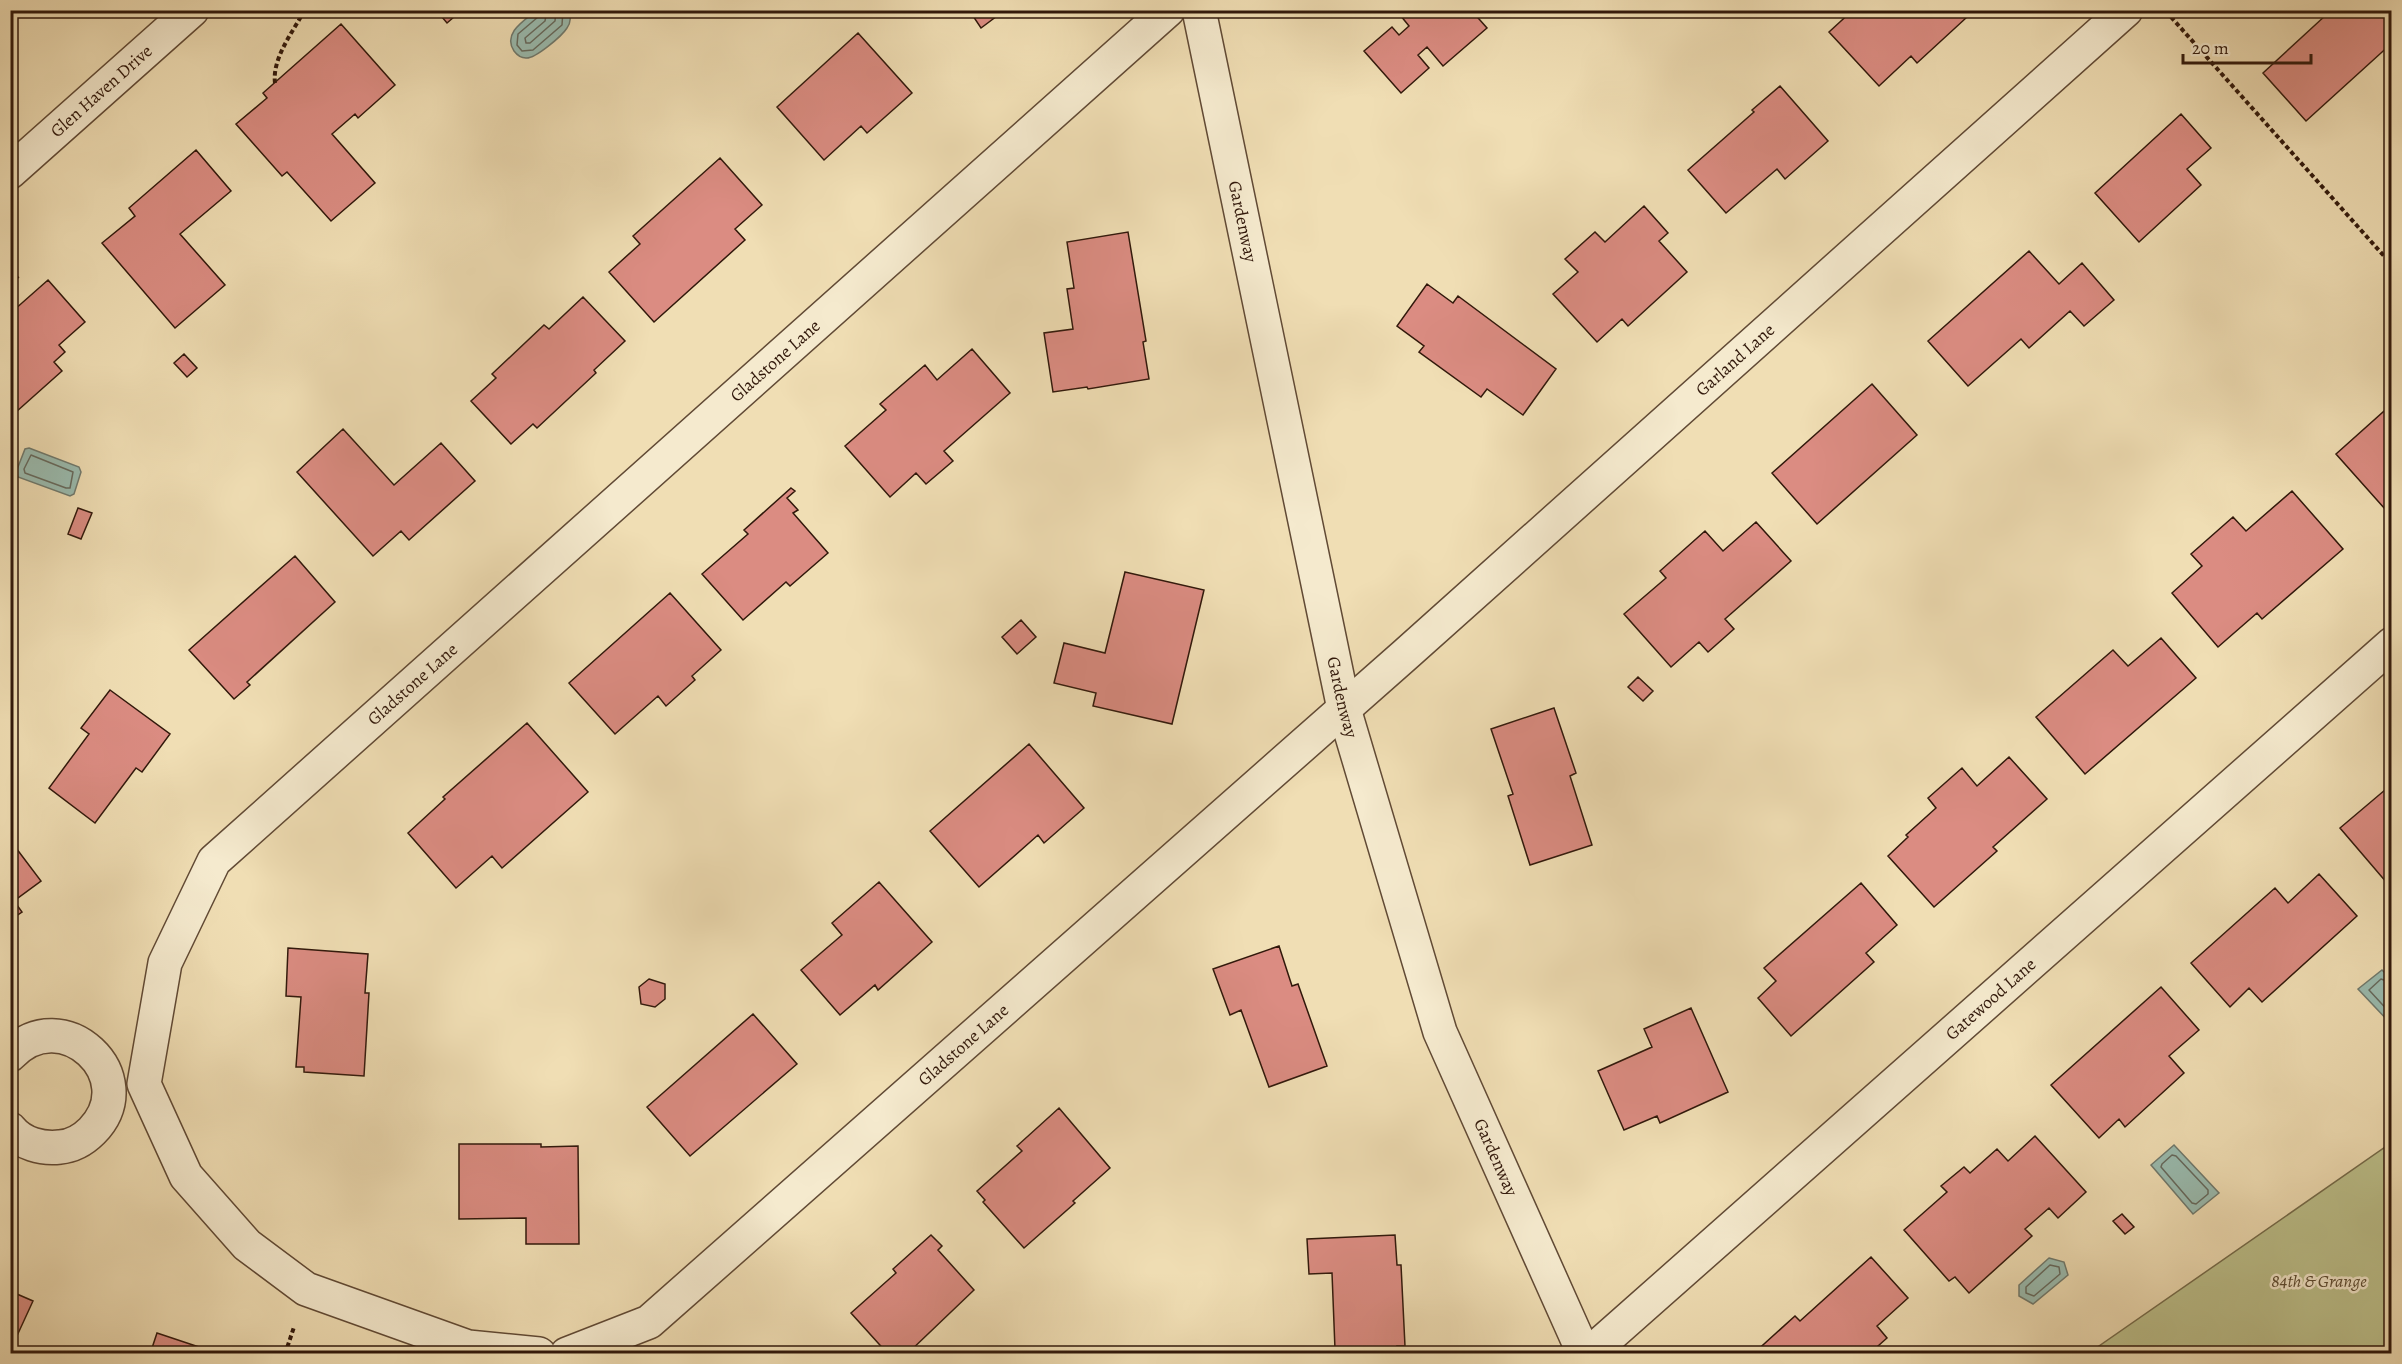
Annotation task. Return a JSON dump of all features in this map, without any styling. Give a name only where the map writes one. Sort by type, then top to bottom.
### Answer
[{"type":"street","name":"Glen Haven Drive","points":[[10,172],[192,10]]},
{"type":"street","name":"Gladstone Lane","points":[[144,1084],[165,963],[214,861],[1168,10]]},
{"type":"street","name":"Gardenway","points":[[1199,10],[1344,709],[1440,1032],[1584,1353]]},
{"type":"street","name":"Garland Lane","points":[[1344,709],[2126,10]]},
{"type":"street","name":"Gatewood Lane","points":[[1589,1353],[2391,644]]},
{"type":"street","name":"Gladstone Lane","points":[[567,1353],[649,1322],[1344,709]]},
{"type":"street","points":[[10,1055],[17,1047],[32,1039],[49,1035],[67,1037],[82,1044],[95,1055],[104,1070],[109,1087],[107,1106],[99,1124],[86,1138],[68,1146],[48,1148],[29,1144],[10,1129]]},
{"type":"street","points":[[109,1087],[144,1084],[186,1176],[247,1245],[306,1289],[468,1347],[539,1353]]},
{"type":"path","points":[[274,83],[274,73],[282,50],[303,13]]},
{"type":"path","points":[[2171,17],[2391,264]]},
{"type":"path","points":[[10,285],[18,276]]},
{"type":"green space","name":"84th & Grange","points":[[2391,1143],[2391,1353],[2089,1353]]},
{"type":"water","points":[[537,10],[568,11],[569,24],[560,36],[542,51],[530,57],[522,57],[514,51],[511,38],[516,28]]},
{"type":"water","points":[[29,448],[79,467],[81,472],[74,494],[70,496],[18,477],[16,472],[25,449]]},
{"type":"water","points":[[2382,970],[2391,979],[2391,1024],[2358,989]]},
{"type":"water","points":[[2174,1145],[2219,1193],[2193,1214],[2151,1165]]},
{"type":"water","points":[[2049,1258],[2064,1262],[2068,1275],[2033,1304],[2019,1296],[2019,1285]]},
{"type":"building","points":[[436,10],[462,10],[447,23]]},
{"type":"building","points":[[969,10],[1005,10],[981,28]]},
{"type":"building","points":[[1396,10],[1471,10],[1487,28],[1443,66],[1427,47],[1418,55],[1429,68],[1401,93],[1364,51],[1392,27],[1399,35],[1409,26]]},
{"type":"building","points":[[1853,10],[1965,10],[1962,13],[1966,18],[1917,63],[1911,56],[1879,86],[1829,32]]},
{"type":"building","points":[[2322,10],[2392,10],[2392,43],[2306,121],[2263,73],[2326,15]]},
{"type":"building","points":[[341,24],[395,85],[358,118],[355,114],[332,134],[375,183],[331,221],[287,172],[282,176],[236,124],[267,98],[263,93]]},
{"type":"building","points":[[858,33],[912,93],[867,133],[861,126],[824,160],[777,107]]},
{"type":"building","points":[[1780,86],[1828,141],[1785,179],[1777,169],[1726,213],[1688,170]]},
{"type":"building","points":[[2181,114],[2211,148],[2187,169],[2201,185],[2139,242],[2095,193]]},
{"type":"building","points":[[196,150],[231,191],[180,234],[225,285],[175,328],[102,243],[135,216],[129,208]]},
{"type":"building","points":[[720,158],[762,205],[735,229],[745,240],[654,322],[609,272],[640,244],[633,236]]},
{"type":"building","points":[[1644,206],[1668,233],[1659,241],[1687,272],[1628,326],[1622,319],[1597,342],[1553,294],[1578,272],[1565,259],[1595,232],[1605,242]]},
{"type":"building","points":[[1128,232],[1146,341],[1143,342],[1149,379],[1053,392],[1044,333],[1073,329],[1067,289],[1074,288],[1067,242]]},
{"type":"building","points":[[2029,251],[2059,284],[2082,263],[2114,300],[2084,326],[2070,311],[2029,348],[2021,339],[1968,386],[1928,341]]},
{"type":"building","points":[[48,280],[85,322],[59,345],[65,352],[54,362],[62,371],[16,412],[10,406],[10,320],[17,314],[14,310]]},
{"type":"building","points":[[1427,284],[1453,303],[1458,296],[1556,369],[1523,415],[1487,389],[1481,397],[1419,352],[1424,346],[1397,326]]},
{"type":"building","points":[[583,297],[625,341],[594,370],[596,373],[537,428],[533,424],[511,444],[471,401],[496,378],[492,374],[544,325],[549,329]]},
{"type":"building","points":[[972,349],[1010,393],[944,451],[953,461],[926,484],[916,473],[890,497],[845,446],[886,410],[880,404],[925,365],[937,380]]},
{"type":"building","points":[[184,354],[197,368],[187,377],[174,363]]},
{"type":"building","points":[[1872,384],[1917,435],[1817,524],[1772,473]]},
{"type":"building","points":[[2392,404],[2392,503],[2385,509],[2336,454]]},
{"type":"building","points":[[343,429],[394,485],[441,443],[475,481],[409,540],[401,531],[373,556],[297,472]]},
{"type":"building","points":[[791,488],[795,491],[787,498],[798,510],[793,513],[828,553],[790,586],[786,582],[743,620],[702,574],[748,534],[744,530]]},
{"type":"building","points":[[2292,491],[2343,549],[2262,619],[2257,613],[2218,647],[2172,593],[2202,566],[2191,554],[2233,517],[2246,531]]},
{"type":"building","points":[[78,508],[92,513],[81,539],[68,534]]},
{"type":"building","points":[[1756,522],[1791,561],[1725,619],[1734,629],[1708,652],[1699,642],[1671,667],[1624,614],[1666,578],[1660,571],[1705,531],[1723,551]]},
{"type":"building","points":[[295,556],[335,602],[247,682],[250,685],[234,699],[189,650]]},
{"type":"building","points":[[1125,572],[1204,590],[1172,724],[1093,706],[1096,693],[1054,683],[1064,643],[1105,653]]},
{"type":"building","points":[[670,593],[721,650],[692,676],[695,680],[666,706],[658,696],[615,734],[569,683]]},
{"type":"building","points":[[1021,620],[1036,637],[1017,654],[1002,637]]},
{"type":"building","points":[[2161,638],[2196,678],[2085,774],[2036,717],[2113,650],[2128,666]]},
{"type":"building","points":[[1638,677],[1653,691],[1643,701],[1628,687]]},
{"type":"building","points":[[110,690],[170,734],[142,772],[136,768],[95,823],[49,788],[89,734],[81,728]]},
{"type":"building","points":[[1554,708],[1576,773],[1570,776],[1592,845],[1530,865],[1508,796],[1513,794],[1491,729]]},
{"type":"building","points":[[527,723],[588,792],[502,868],[492,856],[456,888],[408,833],[445,799],[443,797]]},
{"type":"building","points":[[1029,744],[1084,808],[1044,843],[1038,835],[979,887],[930,831]]},
{"type":"building","points":[[2009,757],[2047,799],[1993,847],[1997,851],[1934,907],[1888,856],[1908,837],[1906,835],[1936,808],[1928,798],[1962,768],[1977,786]]},
{"type":"building","points":[[2392,784],[2392,879],[2387,883],[2340,828]]},
{"type":"building","points":[[10,840],[41,881],[14,901],[22,912],[10,920]]},
{"type":"building","points":[[2319,874],[2357,916],[2262,1002],[2249,988],[2230,1007],[2191,963],[2275,888],[2288,903]]},
{"type":"building","points":[[879,882],[932,942],[878,990],[875,985],[840,1015],[801,970],[842,935],[832,923]]},
{"type":"building","points":[[1861,883],[1897,925],[1866,953],[1874,962],[1791,1036],[1758,998],[1776,981],[1764,968]]},
{"type":"building","points":[[1279,946],[1292,986],[1298,984],[1327,1066],[1269,1087],[1241,1010],[1230,1015],[1213,969]]},
{"type":"building","points":[[288,948],[368,954],[365,993],[369,993],[364,1076],[304,1072],[304,1067],[296,1067],[301,997],[286,996]]},
{"type":"building","points":[[649,979],[665,984],[665,999],[655,1007],[641,1004],[639,987]]},
{"type":"building","points":[[2161,987],[2199,1030],[2169,1056],[2184,1073],[2125,1127],[2119,1119],[2099,1138],[2051,1085]]},
{"type":"building","points":[[1691,1008],[1728,1092],[1660,1123],[1657,1116],[1624,1130],[1598,1071],[1652,1047],[1644,1029]]},
{"type":"building","points":[[753,1014],[797,1064],[690,1156],[647,1107]]},
{"type":"building","points":[[1059,1108],[1110,1168],[1024,1248],[983,1202],[985,1200],[977,1191],[1022,1151],[1017,1146]]},
{"type":"building","points":[[2035,1136],[2086,1192],[2058,1218],[2049,1208],[2025,1229],[2032,1236],[1969,1293],[1955,1277],[1949,1281],[1904,1230],[1947,1192],[1941,1186],[1964,1167],[1970,1173],[1997,1149],[2008,1161]]},
{"type":"building","points":[[459,1144],[578,1146],[579,1244],[526,1244],[526,1218],[459,1219]]},
{"type":"building","points":[[2122,1214],[2134,1227],[2125,1234],[2113,1221]]},
{"type":"building","points":[[931,1235],[942,1246],[938,1250],[974,1290],[907,1354],[888,1354],[851,1313],[896,1273],[893,1269]]},
{"type":"building","points":[[1395,1235],[1397,1265],[1401,1265],[1405,1346],[1397,1346],[1398,1354],[1342,1354],[1342,1349],[1335,1349],[1332,1273],[1309,1274],[1307,1239]]},
{"type":"building","points":[[1871,1257],[1908,1298],[1877,1326],[1887,1338],[1869,1354],[1753,1354],[1795,1316],[1800,1321]]},
{"type":"building","points":[[10,1291],[33,1301],[10,1351]]},
{"type":"building","points":[[157,1333],[211,1351],[210,1354],[150,1354]]}]
